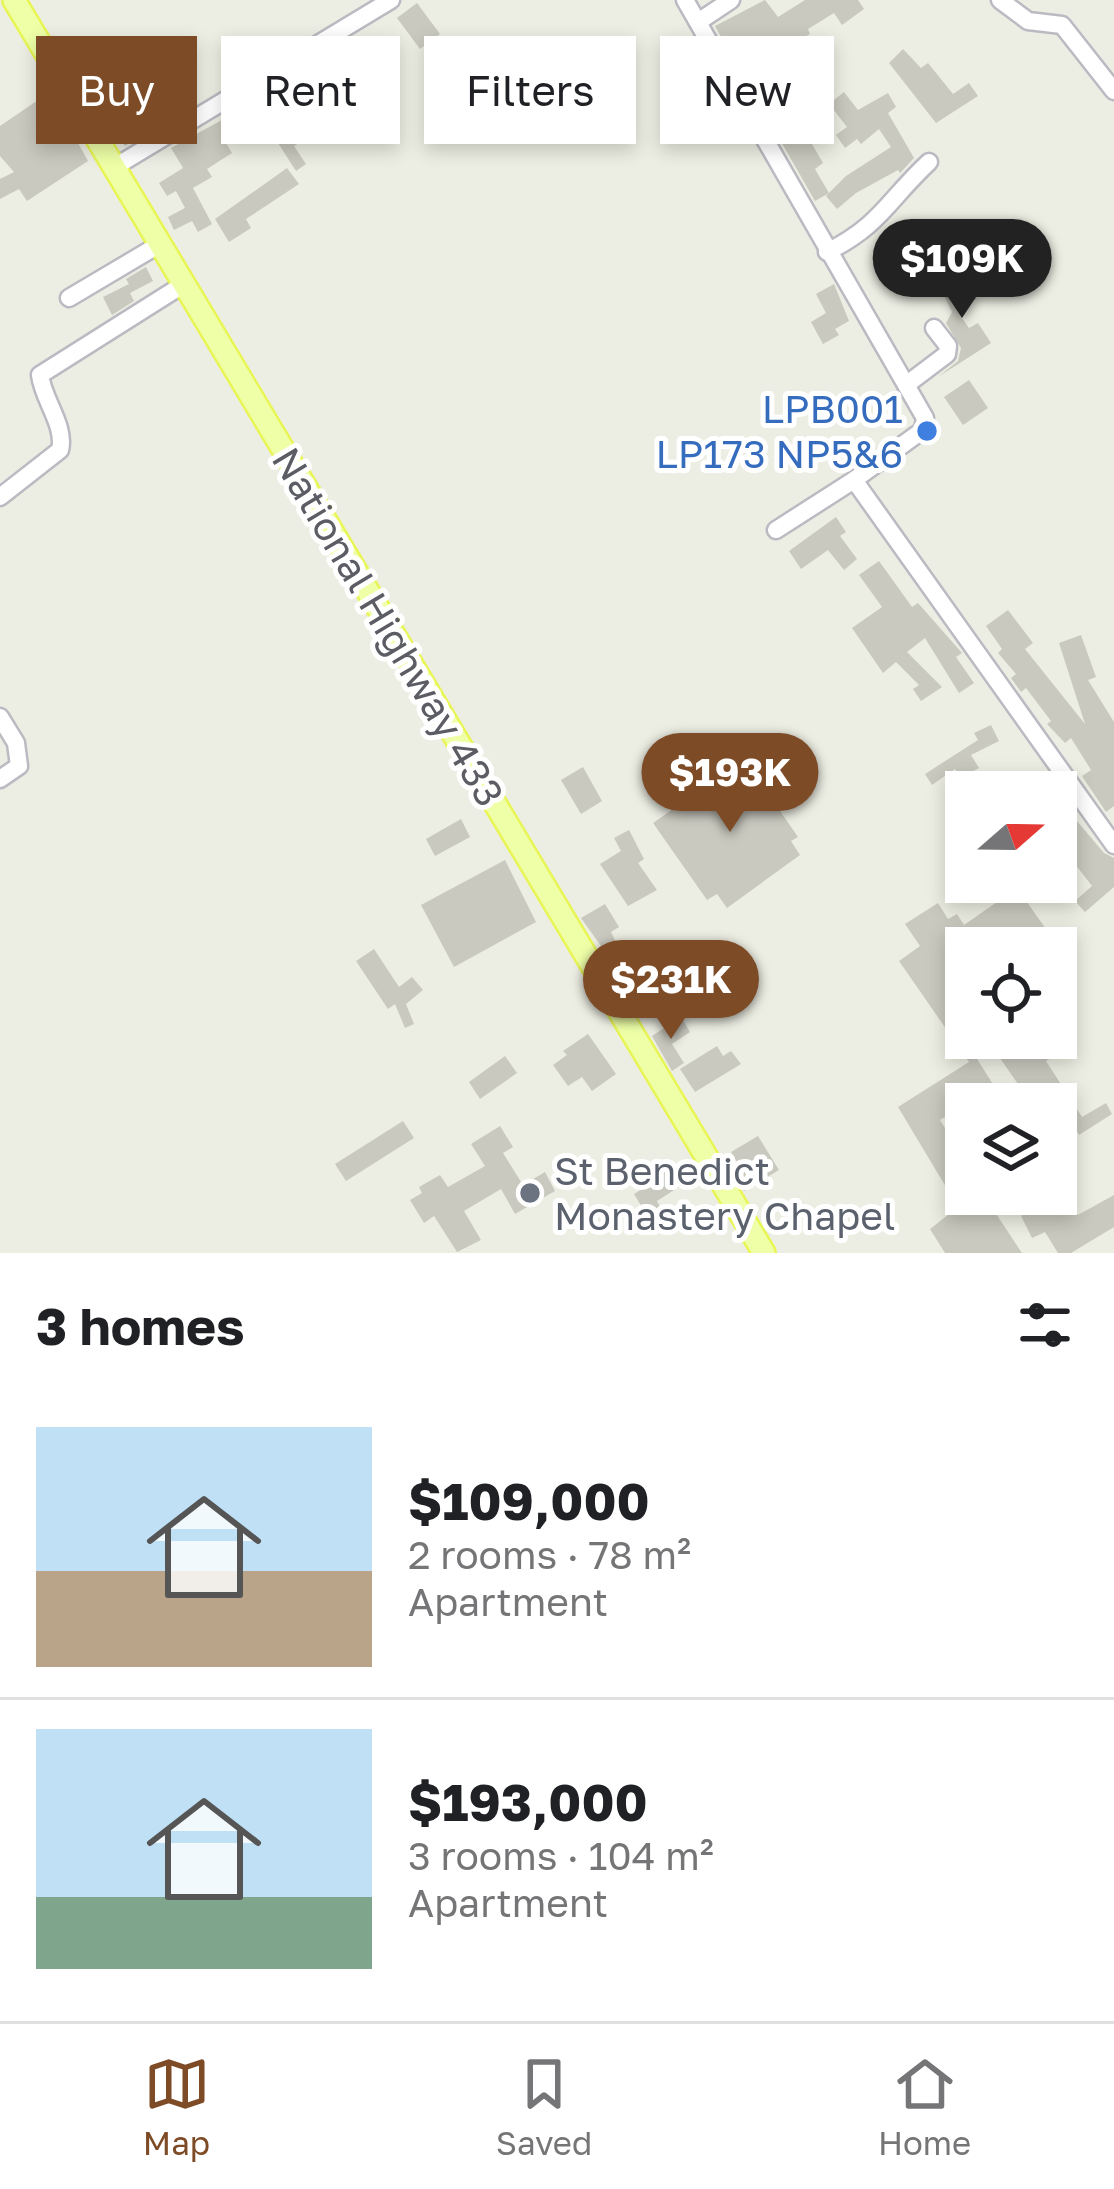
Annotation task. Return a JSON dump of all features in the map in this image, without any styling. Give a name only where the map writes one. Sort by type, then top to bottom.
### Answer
[{"type":"main road","name":"National Highway 433","points":[[14,0],[764,1253]]},
{"type":"street","points":[[113,168],[392,0]]},
{"type":"street","points":[[685,0],[922,412],[922,430],[776,530]]},
{"type":"street","points":[[698,22],[731,0]]},
{"type":"street","points":[[1000,0],[1028,21],[1062,25],[1114,91]]},
{"type":"street","points":[[827,252],[866,232],[929,162]]},
{"type":"street","points":[[69,298],[160,244]]},
{"type":"street","points":[[0,497],[59,450],[63,439],[42,393],[40,375],[184,284]]},
{"type":"street","points":[[906,385],[947,354],[948,346],[934,328]]},
{"type":"street","points":[[854,480],[1114,844]]},
{"type":"street","points":[[0,717],[20,760],[0,779]]},
{"type":"building","points":[[765,0],[778,17],[805,0],[858,0],[864,9],[842,25],[834,13],[808,29],[806,36],[721,36],[715,26]]},
{"type":"building","points":[[417,3],[440,34],[424,36],[420,49],[397,18]]},
{"type":"building","points":[[903,49],[921,68],[928,63],[953,94],[969,83],[978,96],[936,123],[889,63]]},
{"type":"building","points":[[844,92],[858,110],[888,93],[896,107],[888,113],[914,158],[900,173],[856,193],[837,209],[826,196],[846,176],[891,147],[879,129],[861,144],[857,139],[845,148],[836,135],[847,127],[834,110],[834,100]]},
{"type":"building","points":[[36,101],[36,144],[79,144],[88,161],[27,201],[19,189],[0,199],[0,179],[14,172],[0,156],[0,126]]},
{"type":"building","points":[[221,120],[221,144],[227,144],[232,153],[207,169],[212,177],[193,188],[212,224],[198,232],[192,221],[174,230],[168,217],[185,208],[176,191],[167,196],[159,183],[183,168],[171,148],[197,144],[197,134]]},
{"type":"building","points":[[279,144],[297,144],[294,146],[306,164],[296,171]]},
{"type":"building","points":[[782,144],[812,144],[823,163],[815,169],[829,193],[815,201]]},
{"type":"building","points":[[287,168],[299,184],[246,219],[251,228],[229,242],[215,219]]},
{"type":"building","points":[[146,267],[153,281],[130,293],[134,301],[112,315],[103,297],[129,284],[126,279]]},
{"type":"building","points":[[949,273],[960,296],[971,289],[976,299],[957,311],[969,328],[978,323],[991,343],[938,377],[958,361],[961,348],[946,323],[952,312],[936,279]]},
{"type":"building","points":[[834,284],[849,321],[835,329],[839,335],[823,344],[811,322],[826,313],[816,294]]},
{"type":"building","points":[[969,380],[988,408],[963,425],[944,397]]},
{"type":"building","points":[[836,517],[846,532],[840,536],[857,559],[844,570],[828,550],[801,569],[789,551]]},
{"type":"building","points":[[879,561],[912,607],[918,603],[962,653],[956,657],[974,683],[959,693],[925,638],[907,652],[942,687],[921,701],[913,689],[919,685],[896,662],[883,673],[852,628],[882,607],[859,575]]},
{"type":"building","points":[[1008,610],[1033,643],[1025,649],[1085,724],[1059,643],[1081,635],[1096,677],[1088,680],[1114,722],[1114,806],[1106,812],[1082,776],[1091,770],[1071,738],[1065,743],[1047,724],[1051,721],[1026,688],[1021,692],[1011,678],[1016,674],[998,653],[1002,649],[986,626]]},
{"type":"building","points":[[991,725],[999,741],[971,755],[979,768],[945,771],[932,785],[925,774],[978,740],[974,733]]},
{"type":"building","points":[[744,759],[798,837],[791,841],[800,855],[727,908],[717,894],[707,900],[653,823]]},
{"type":"building","points":[[583,767],[602,801],[581,814],[561,780]]},
{"type":"building","points":[[461,819],[470,837],[435,856],[426,839]]},
{"type":"building","points":[[1077,821],[1114,858],[1114,887],[1085,912],[1077,899],[1092,886],[1077,867]]},
{"type":"building","points":[[629,830],[644,859],[638,863],[657,890],[628,906],[600,864],[621,851],[614,838]]},
{"type":"building","points":[[505,860],[536,922],[454,967],[421,905]]},
{"type":"building","points":[[938,903],[948,919],[957,914],[964,925],[996,903],[1028,903],[1045,927],[945,927],[945,1027],[899,961],[920,946],[905,924]]},
{"type":"building","points":[[605,904],[619,927],[611,932],[618,947],[606,953],[581,918]]},
{"type":"building","points":[[374,949],[399,987],[412,977],[423,990],[406,1004],[414,1024],[405,1028],[395,1004],[388,1009],[356,961]]},
{"type":"building","points":[[681,1017],[690,1032],[672,1044],[684,1063],[672,1071],[652,1036]]},
{"type":"building","points":[[588,1034],[616,1074],[592,1091],[582,1077],[568,1086],[553,1065],[567,1055],[563,1051]]},
{"type":"building","points":[[717,1046],[723,1056],[731,1051],[741,1064],[695,1092],[680,1069]]},
{"type":"building","points":[[505,1056],[517,1073],[480,1099],[469,1082]]},
{"type":"building","points":[[967,1059],[977,1059],[992,1083],[945,1083],[945,1117],[940,1120],[945,1128],[945,1185],[898,1107],[969,1062]]},
{"type":"building","points":[[1001,1059],[1049,1059],[1046,1061],[1060,1083],[1017,1083]]},
{"type":"building","points":[[1106,1103],[1112,1114],[1079,1135],[1077,1109],[1082,1117]]},
{"type":"building","points":[[403,1121],[414,1138],[346,1181],[335,1164]]},
{"type":"building","points":[[500,1126],[513,1147],[503,1153],[523,1185],[545,1172],[555,1191],[515,1214],[501,1189],[464,1211],[481,1240],[457,1252],[434,1216],[424,1223],[410,1200],[422,1193],[419,1187],[440,1175],[448,1187],[485,1166],[471,1144]]},
{"type":"building","points":[[758,1136],[779,1170],[744,1191],[734,1174],[741,1169],[731,1152]]},
{"type":"building","points":[[668,1163],[682,1185],[657,1201],[661,1209],[648,1217],[634,1194],[659,1178],[655,1172]]},
{"type":"building","points":[[1114,1195],[1114,1227],[1071,1253],[1058,1253],[1045,1232],[1032,1238],[1021,1216],[1078,1215]]},
{"type":"building","points":[[948,1215],[997,1215],[1022,1253],[945,1253],[930,1229]]},
{"type":"place","name":"LPB001 LP173 NP5&6","points":[[927,431]]},
{"type":"place","name":"St Benedict Monastery Chapel","points":[[530,1193]]}]
